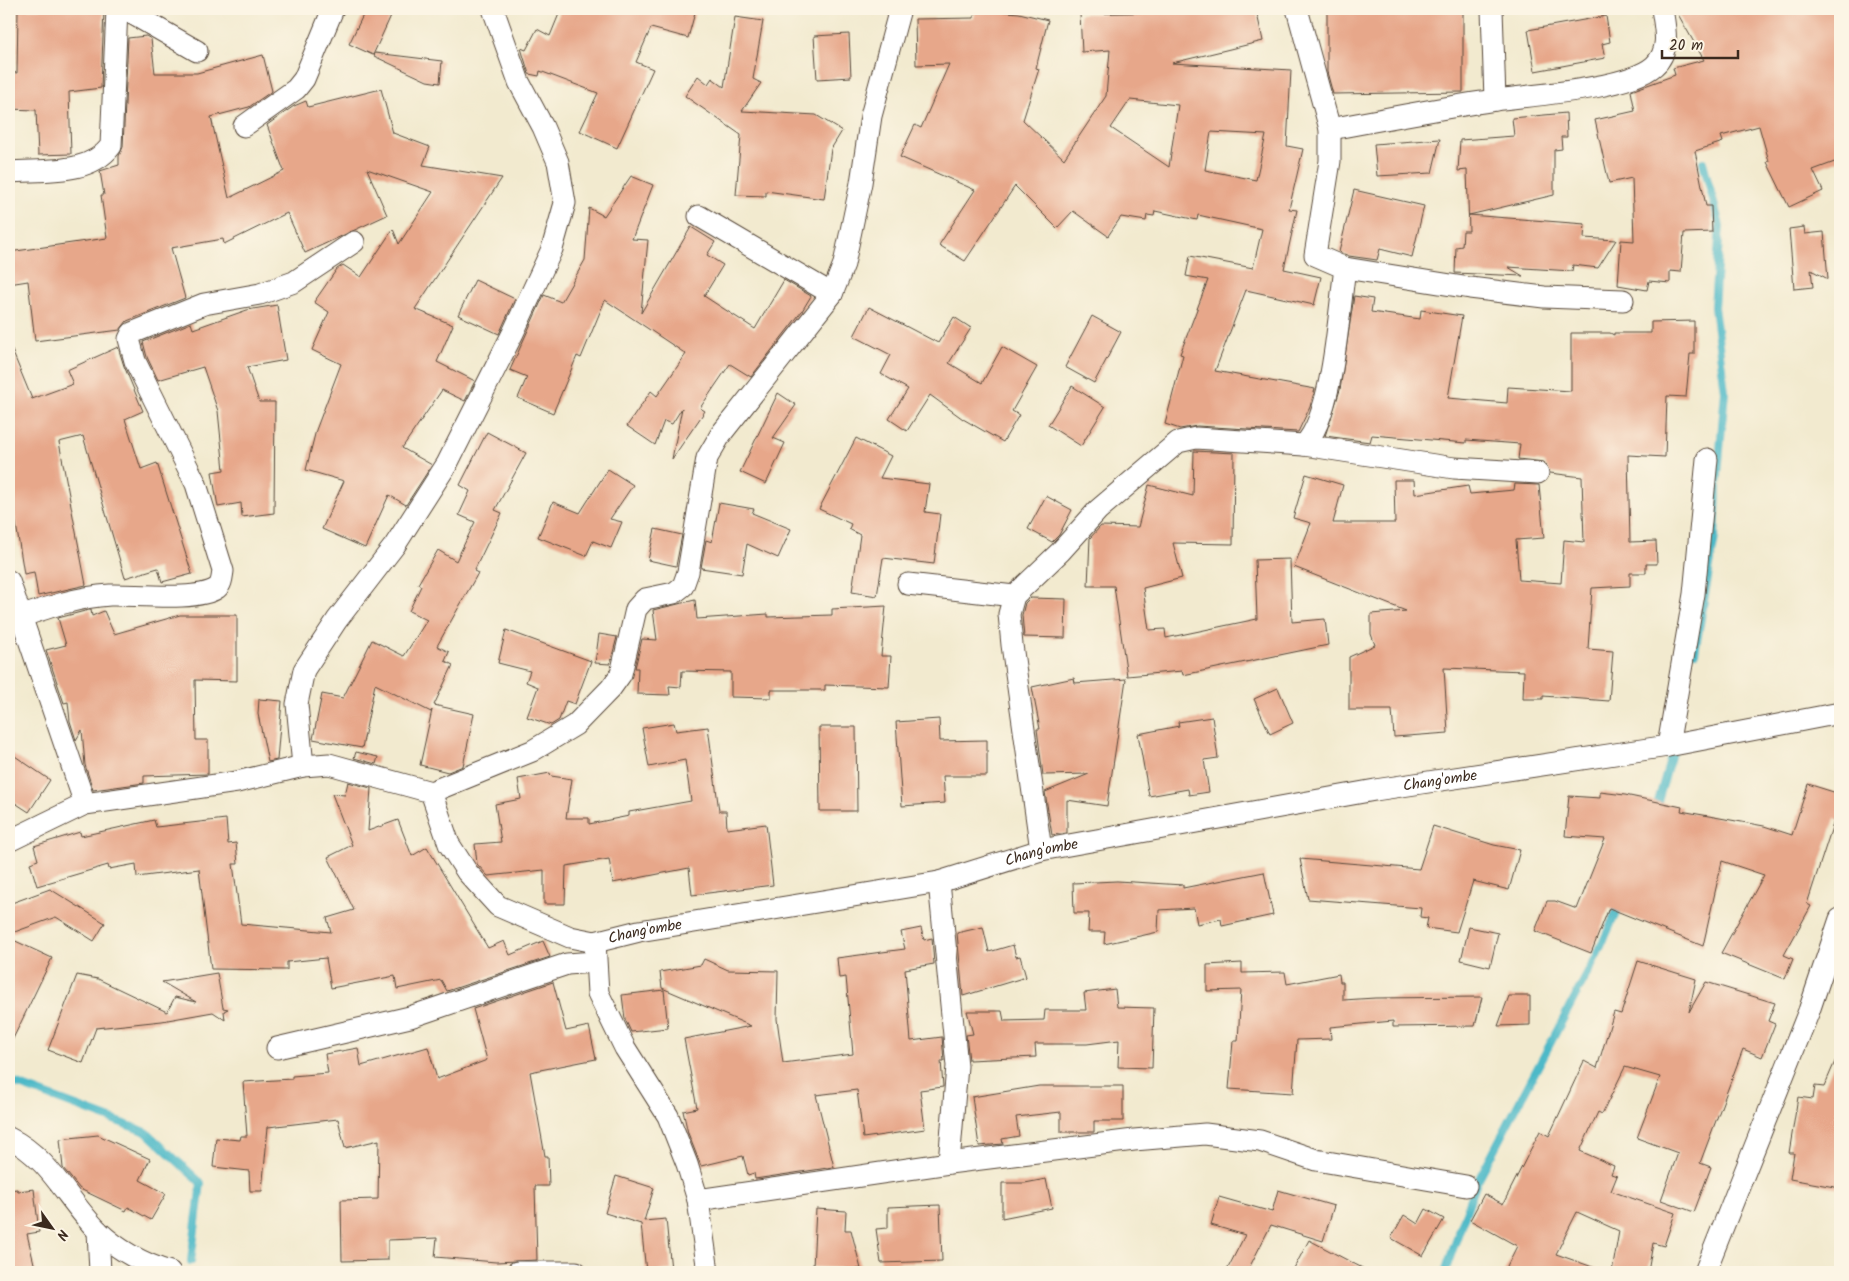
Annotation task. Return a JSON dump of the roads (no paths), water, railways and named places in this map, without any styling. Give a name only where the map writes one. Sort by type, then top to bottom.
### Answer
[{"type":"street","points":[[9,172],[76,167],[106,154],[111,146],[117,9]]},
{"type":"street","points":[[124,9],[196,51]]},
{"type":"street","points":[[244,126],[296,88],[304,79],[333,9]]},
{"type":"street","points":[[303,766],[297,704],[304,670],[337,620],[395,545],[447,464],[514,333],[552,249],[565,203],[558,162],[543,127],[519,82],[493,9]]},
{"type":"street","points":[[9,842],[85,804],[237,782],[303,766],[329,764],[431,792],[532,751],[575,725],[611,688],[621,674],[626,658],[632,619],[636,609],[644,599],[674,593],[683,586],[688,572],[707,458],[721,434],[832,294],[844,264],[861,183],[871,116],[900,9]]},
{"type":"street","points":[[1297,9],[1330,129],[1330,161],[1315,255],[1345,268],[1470,288],[1535,296],[1623,300]]},
{"type":"street","points":[[1492,9],[1495,100]]},
{"type":"street","points":[[1330,129],[1495,100],[1583,90],[1637,76],[1654,66],[1662,57],[1667,35],[1662,9]]},
{"type":"street","points":[[699,216],[832,294]]},
{"type":"street","points":[[20,617],[70,600],[109,595],[174,597],[216,589],[221,582],[223,571],[196,484],[135,361],[129,339],[132,333],[204,304],[260,294],[294,282],[354,242]]},
{"type":"street","points":[[1304,445],[1312,437],[1319,422],[1329,377],[1345,268]]},
{"type":"street","points":[[1041,850],[1012,645],[1009,614],[1014,596],[1060,552],[1098,510],[1178,442],[1196,438],[1304,445],[1454,468],[1538,473]]},
{"type":"street","points":[[1668,746],[1694,594],[1707,459]]},
{"type":"street","points":[[9,581],[85,804]]},
{"type":"street","points":[[908,584],[1014,596]]},
{"type":"street","name":"Chang'ombe","points":[[708,1272],[698,1200],[687,1164],[668,1116],[625,1048],[598,993],[595,952],[639,931],[939,882],[1041,850],[1375,790],[1668,746],[1840,713]]},
{"type":"street","points":[[431,792],[449,844],[467,872],[498,906],[570,936],[595,952]]},
{"type":"street","points":[[939,882],[957,1066],[949,1163]]},
{"type":"street","points":[[1705,1272],[1810,1011],[1840,919]]},
{"type":"street","points":[[277,1048],[410,1017],[567,964],[595,952]]},
{"type":"street","points":[[698,1200],[949,1163],[1134,1140],[1205,1134],[1260,1141],[1316,1160],[1466,1186]]},
{"type":"street","points":[[9,1138],[21,1144],[45,1164],[98,1231],[130,1255],[170,1272]]},
{"type":"street","points":[[98,1231],[100,1272]]},
{"type":"street","points":[[517,1272],[576,1272]]},
{"type":"waterway","points":[[1695,652],[1715,537],[1717,485],[1725,391],[1714,307],[1720,226],[1703,162]]},
{"type":"waterway","points":[[1655,812],[1674,746]]},
{"type":"waterway","points":[[1445,1272],[1476,1184],[1596,957],[1621,902]]},
{"type":"waterway","points":[[9,1081],[146,1132],[201,1183],[191,1261]]}]
